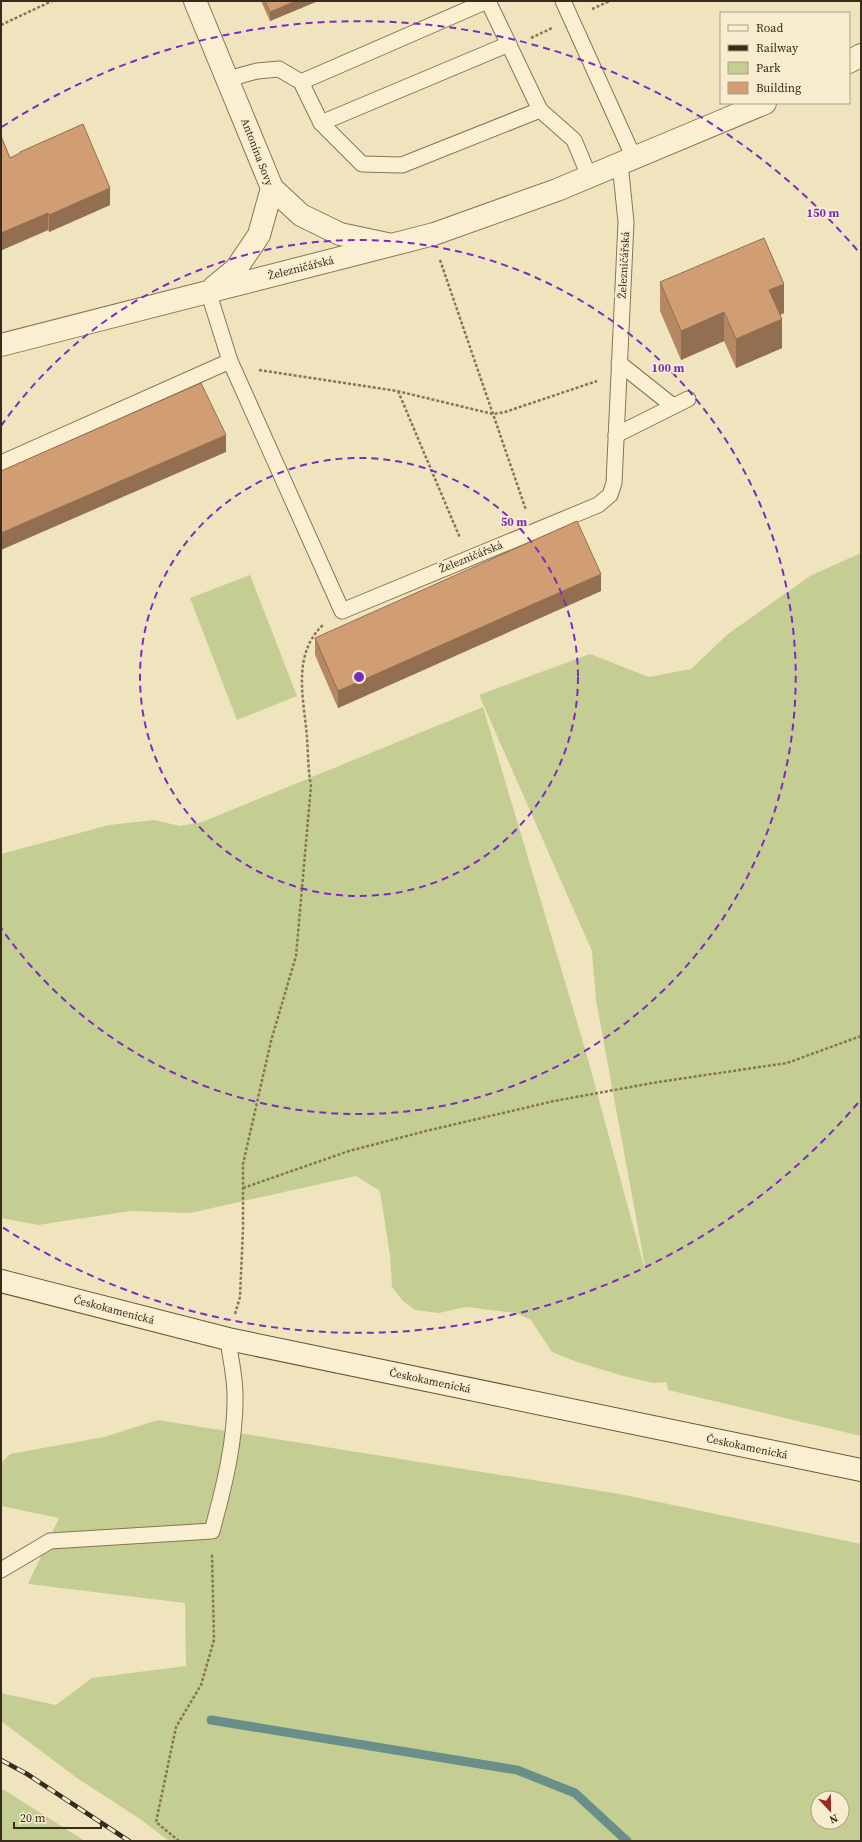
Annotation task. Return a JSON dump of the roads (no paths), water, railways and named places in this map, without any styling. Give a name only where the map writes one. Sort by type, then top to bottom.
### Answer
[{"type":"street","name":"Antonína Sovy","points":[[194,1],[228,79],[272,188],[258,236],[236,269],[208,292]]},
{"type":"street","points":[[850,62],[861,56]]},
{"type":"street","name":"Železničářská","points":[[1,345],[434,234],[557,190],[763,104]]},
{"type":"street","points":[[272,188],[301,215],[340,234],[392,245]]},
{"type":"street","name":"Českokamenická","points":[[1,1281],[228,1339],[861,1470]]},
{"type":"lane","points":[[301,82],[488,1],[540,110],[574,140],[589,176]]},
{"type":"lane","points":[[563,1],[627,161]]},
{"type":"lane","points":[[321,123],[509,44]]},
{"type":"lane","points":[[228,79],[257,72],[279,69],[301,82],[321,123],[362,164],[402,165],[540,110]]},
{"type":"lane","name":"Železničářská","points":[[230,361],[342,611],[598,505],[610,496],[614,483],[626,222],[627,161]]},
{"type":"lane","points":[[1,463],[230,361],[208,292]]},
{"type":"lane","points":[[619,368],[673,406]]},
{"type":"lane","points":[[616,435],[688,399]]},
{"type":"lane","points":[[1,1570],[50,1541],[212,1532],[235,1426],[236,1392],[228,1339]]},
{"type":"waterway","points":[[211,1720],[517,1770],[575,1793],[627,1841]]},
{"type":"railway","points":[[1,1760],[27,1774],[129,1841]]}]
